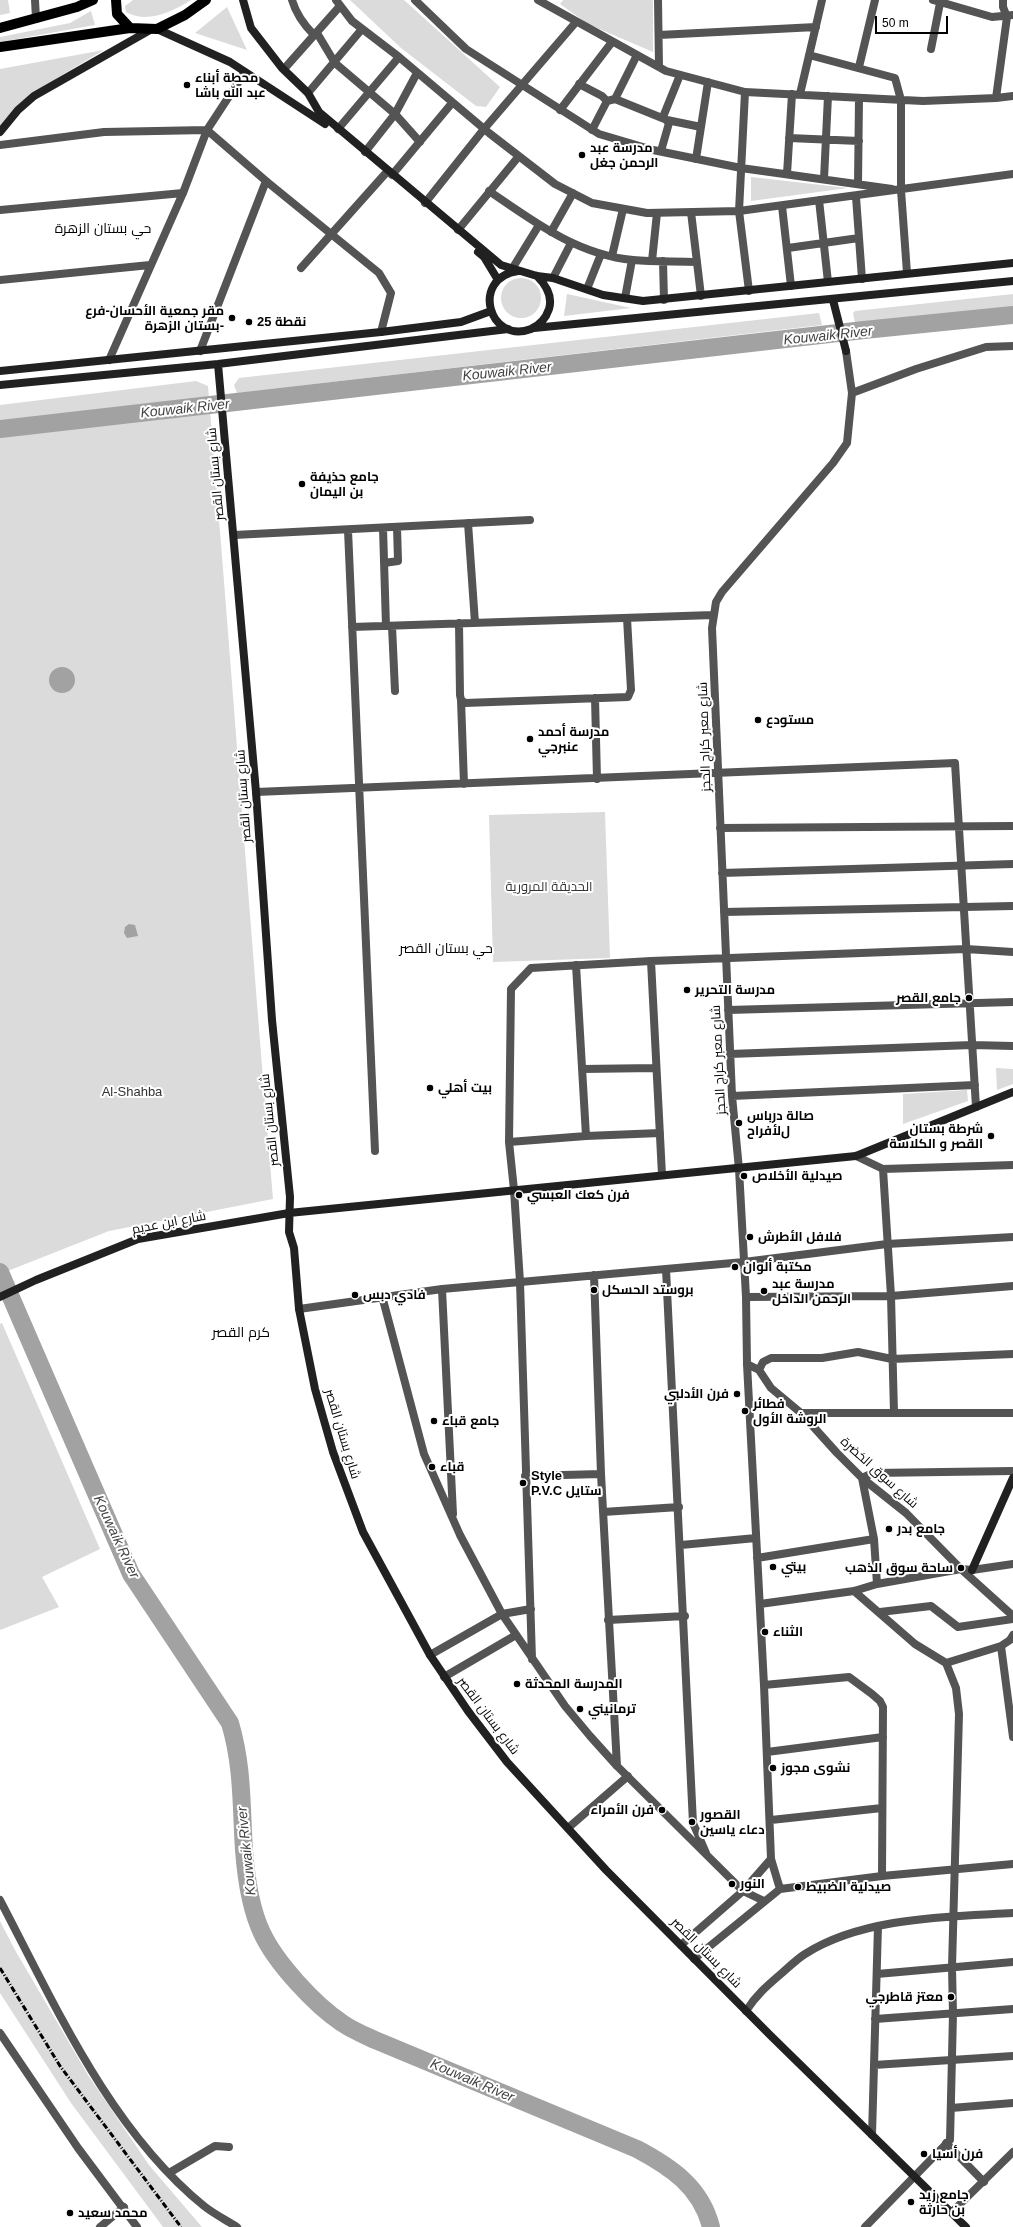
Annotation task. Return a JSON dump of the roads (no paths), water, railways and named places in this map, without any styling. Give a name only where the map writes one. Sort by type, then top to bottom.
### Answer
[{"type":"main road","points":[[0,28],[77,7],[93,0]]},
{"type":"main road","points":[[116,0],[117,14],[130,28]]},
{"type":"main road","points":[[0,132],[18,110],[34,96],[154,30],[185,15],[206,0]]},
{"type":"main road","points":[[243,0],[251,28],[284,70],[308,93],[319,112],[484,257],[498,280]]},
{"type":"main road","points":[[0,47],[130,28],[154,30],[230,62],[321,120],[501,265],[537,276],[553,278],[588,289],[643,302],[828,282],[862,280],[907,272],[1013,263]]},
{"type":"main road","points":[[508,329],[501,325],[491,310],[490,294],[498,280],[515,270]]},
{"type":"main road","points":[[534,328],[546,315],[550,303],[548,290],[537,276]]},
{"type":"main road","points":[[0,386],[218,364],[508,329],[519,331],[534,328],[833,300],[1013,281]]},
{"type":"main road","points":[[833,300],[846,351]]},
{"type":"main road","points":[[0,371],[381,332],[461,322],[491,310]]},
{"type":"main road","name":"شارع بستان القصر","points":[[218,364],[256,792],[272,1020],[290,1197],[289,1213],[299,1309],[315,1389],[333,1452],[364,1532],[430,1655],[444,1677],[507,1762],[694,1959],[966,2227]]},
{"type":"main road","name":"شارع ابن عديم","points":[[0,1297],[36,1280],[138,1239],[289,1213],[662,1175],[739,1169],[856,1156],[1013,1092]]},
{"type":"main road","points":[[972,1570],[1013,1478]]},
{"type":"street","points":[[35,0],[36,19]]},
{"type":"street","points":[[292,0],[295,10],[305,25],[314,35],[317,33]]},
{"type":"street","points":[[415,0],[466,49],[521,86],[599,134],[661,151],[741,168],[901,190]]},
{"type":"street","points":[[540,0],[576,22],[659,67],[680,75],[745,92],[901,100],[996,98],[1013,96]]},
{"type":"street","points":[[658,0],[659,67]]},
{"type":"street","points":[[787,174],[789,138],[796,94],[809,55],[822,0]]},
{"type":"street","points":[[859,67],[875,0]]},
{"type":"street","points":[[996,98],[1010,16],[1003,7],[1003,0]]},
{"type":"street","points":[[931,49],[937,2],[955,4],[992,17],[1010,16]]},
{"type":"street","points":[[284,70],[317,33],[338,3],[352,21],[399,57],[452,104],[555,184],[592,203],[623,209],[657,213],[739,211],[820,200],[856,197],[1013,174]]},
{"type":"street","points":[[425,203],[484,129],[576,22]]},
{"type":"street","points":[[659,35],[816,27]]},
{"type":"street","points":[[308,93],[335,63],[362,29]]},
{"type":"street","points":[[317,33],[335,63],[371,91],[395,114],[420,142]]},
{"type":"street","points":[[560,110],[612,42]]},
{"type":"street","points":[[592,130],[637,55]]},
{"type":"street","points":[[809,55],[859,67],[895,78],[901,100],[901,190],[907,272]]},
{"type":"street","points":[[338,129],[399,57]]},
{"type":"street","points":[[109,360],[183,193],[207,130],[245,72]]},
{"type":"street","points":[[365,152],[395,114],[417,73]]},
{"type":"street","points":[[661,151],[669,123],[663,117],[680,75]]},
{"type":"street","points":[[696,158],[708,82]]},
{"type":"street","points":[[579,84],[611,100],[667,120],[701,127]]},
{"type":"street","points":[[745,92],[739,211],[749,291]]},
{"type":"street","points":[[824,179],[828,96]]},
{"type":"street","points":[[858,184],[859,99]]},
{"type":"street","points":[[301,268],[388,174],[420,142],[452,104]]},
{"type":"street","points":[[0,145],[104,132],[207,130],[266,181],[379,273],[391,293],[381,332]]},
{"type":"street","points":[[789,138],[859,141]]},
{"type":"street","points":[[458,230],[519,156]]},
{"type":"street","points":[[200,351],[266,181]]},
{"type":"street","points":[[489,191],[551,232],[571,243],[601,254],[632,260],[696,262]]},
{"type":"street","points":[[0,210],[183,193]]},
{"type":"street","points":[[551,232],[573,193]]},
{"type":"street","points":[[856,197],[862,280]]},
{"type":"street","points":[[820,200],[828,282]]},
{"type":"street","points":[[782,206],[788,248],[791,286]]},
{"type":"street","points":[[612,256],[623,209]]},
{"type":"street","points":[[691,212],[701,296]]},
{"type":"street","points":[[652,261],[657,213]]},
{"type":"street","points":[[515,270],[539,225]]},
{"type":"street","points":[[788,248],[859,238]]},
{"type":"street","points":[[553,278],[571,243]]},
{"type":"street","points":[[588,289],[601,254]]},
{"type":"street","points":[[625,298],[632,260]]},
{"type":"street","points":[[663,261],[664,300]]},
{"type":"street","points":[[0,280],[150,265]]},
{"type":"street","points":[[852,393],[916,369],[986,347],[1013,346]]},
{"type":"street","name":"شارع معبر كراج الحجز","points":[[780,1889],[771,1858],[764,1685],[747,1364],[746,1297],[739,1169],[732,1096],[730,1054],[720,828],[713,615],[716,602],[722,592],[833,463],[847,444],[852,393],[846,351]]},
{"type":"street","points":[[234,535],[530,520]]},
{"type":"street","points":[[468,523],[475,623]]},
{"type":"street","points":[[384,563],[398,561],[397,527]]},
{"type":"street","points":[[383,528],[384,563],[395,691]]},
{"type":"street","points":[[348,530],[375,1151]]},
{"type":"street","points":[[352,627],[713,615]]},
{"type":"street","points":[[461,700],[465,704],[628,697],[630,694],[627,618]]},
{"type":"street","points":[[459,624],[464,784]]},
{"type":"street","points":[[595,698],[597,779]]},
{"type":"street","points":[[256,792],[718,774],[955,762],[976,1107]]},
{"type":"street","points":[[720,828],[959,825],[1013,826]]},
{"type":"street","points":[[722,873],[961,864],[1013,864]]},
{"type":"street","points":[[724,912],[1013,906]]},
{"type":"street","points":[[532,1659],[520,1282],[514,1190],[509,1142],[511,988],[531,968],[651,961],[966,949],[1013,952]]},
{"type":"street","points":[[651,961],[662,1175]]},
{"type":"street","points":[[576,965],[586,1136]]},
{"type":"street","points":[[728,1010],[1013,1002]]},
{"type":"street","points":[[730,1054],[972,1045],[1013,1046]]},
{"type":"street","points":[[582,1069],[656,1068]]},
{"type":"street","points":[[732,1096],[975,1085]]},
{"type":"street","points":[[509,1142],[586,1136],[660,1133]]},
{"type":"street","points":[[856,1156],[883,1169],[1013,1165]]},
{"type":"street","points":[[883,1169],[891,1296],[894,1412]]},
{"type":"street","points":[[299,1309],[382,1296],[442,1289],[744,1262],[887,1244],[1013,1237]]},
{"type":"street","points":[[666,1269],[685,1616],[693,1823],[708,1858]]},
{"type":"street","points":[[594,1275],[601,1474],[617,1766]]},
{"type":"street","points":[[746,1297],[891,1296],[1013,1286]]},
{"type":"street","points":[[442,1289],[453,1521]]},
{"type":"street","points":[[382,1296],[424,1454],[453,1521],[502,1614],[565,1706],[617,1766],[708,1858],[743,1891],[764,1901]]},
{"type":"street","points":[[759,1370],[763,1362],[771,1358],[822,1358],[858,1352],[892,1359],[1013,1354]]},
{"type":"street","name":"شارع سوق الخضرة","points":[[747,1364],[759,1370],[771,1388],[801,1413],[862,1478],[906,1513],[961,1569],[1013,1616]]},
{"type":"street","points":[[801,1413],[1013,1413]]},
{"type":"street","points":[[877,1584],[874,1539],[862,1478],[873,1473],[1013,1470]]},
{"type":"street","points":[[525,1476],[601,1474]]},
{"type":"street","points":[[604,1512],[679,1507]]},
{"type":"street","points":[[681,1545],[756,1538]]},
{"type":"street","points":[[757,1558],[874,1539]]},
{"type":"street","points":[[760,1604],[854,1591],[877,1584],[961,1569],[972,1570],[1013,1564]]},
{"type":"street","points":[[854,1591],[880,1612],[915,1644],[946,1663],[956,1688],[959,1714],[956,1869],[952,1967],[953,2014],[950,2140],[914,2175],[865,2227]]},
{"type":"street","points":[[880,1612],[931,1606],[958,1627],[1013,1619]]},
{"type":"street","points":[[430,1655],[502,1614],[531,1609]]},
{"type":"street","points":[[608,1620],[685,1616]]},
{"type":"street","points":[[444,1677],[516,1635]]},
{"type":"street","points":[[946,1663],[1001,1646],[1010,1640],[1013,1635]]},
{"type":"street","points":[[1001,1646],[1013,1732]]},
{"type":"street","points":[[764,1685],[849,1677],[880,1701],[883,1708],[884,1737],[882,1876]]},
{"type":"street","points":[[767,1752],[884,1737]]},
{"type":"street","points":[[568,1828],[628,1776]]},
{"type":"street","points":[[770,1820],[882,1808]]},
{"type":"street","points":[[681,1945],[743,1891],[771,1858]]},
{"type":"street","points":[[694,1959],[780,1889],[882,1876],[1013,1864]]},
{"type":"street","points":[[0,1900],[59,2012],[106,2093],[156,2159],[169,2173],[204,2206],[237,2227]]},
{"type":"street","points":[[746,2011],[756,1995],[804,1954],[834,1939],[878,1926],[954,1917],[1013,1913]]},
{"type":"street","points":[[872,2135],[878,1926]]},
{"type":"street","points":[[877,1974],[1013,1962]]},
{"type":"street","points":[[875,2019],[1013,2009]]},
{"type":"street","points":[[0,2034],[78,2148],[124,2207],[137,2227]]},
{"type":"street","points":[[874,2065],[1013,2056]]},
{"type":"street","points":[[951,2108],[1013,2103]]},
{"type":"street","points":[[946,2143],[984,2182]]},
{"type":"street","points":[[169,2173],[215,2146],[230,2147]]},
{"type":"street","points":[[952,2212],[1013,2154]]},
{"type":"street","points":[[100,2227],[124,2207]]},
{"type":"waterway","name":"Kouwaik River","points":[[0,429],[864,330],[1013,315]]},
{"type":"waterway","name":"Kouwaik River","points":[[0,1272],[131,1574],[230,1723],[239,1771],[244,1850],[249,1892],[254,1913],[262,1933],[268,1945],[286,1970],[320,2006],[342,2023],[354,2030],[637,2149],[662,2163],[692,2189],[700,2200],[711,2227]]},
{"type":"railway","points":[[0,1968],[60,2066],[181,2227]]},
{"type":"place","name":"محطة أبناء عبد الله باشا","points":[[187,85]]},
{"type":"place","name":"مدرسة عبد الرحمن جغل","points":[[582,155]]},
{"type":"place","name":"مقر جمعية الأحسان-فرع بستان الزهرة-","points":[[232,318]]},
{"type":"place","name":"نقطة 25","points":[[249,322]]},
{"type":"place","name":"جامع حذيفة بن اليمان","points":[[302,484]]},
{"type":"place","name":"مستودع","points":[[758,720]]},
{"type":"place","name":"مدرسة أحمد عنبرجي","points":[[530,739]]},
{"type":"place","name":"مدرسة التحرير","points":[[687,990]]},
{"type":"place","name":"جامع القصر","points":[[969,998]]},
{"type":"place","name":"بيت أهلي","points":[[430,1088]]},
{"type":"place","name":"صالة درباس لﻷفراح","points":[[739,1123]]},
{"type":"place","name":"شرطة بستان القصر و الكلاسة","points":[[991,1136]]},
{"type":"place","name":"صيدلية اﻷخلاص","points":[[744,1176]]},
{"type":"place","name":"فرن كعك العبسي","points":[[519,1195]]},
{"type":"place","name":"فلافل اﻷطرش","points":[[750,1237]]},
{"type":"place","name":"مكتبة ألوان","points":[[735,1267]]},
{"type":"place","name":"بروستد الحسكل","points":[[594,1290]]},
{"type":"place","name":"مدرسة عبد الرحمن الداخل","points":[[764,1291]]},
{"type":"place","name":"فادي دبس","points":[[355,1295]]},
{"type":"place","name":"فرن اﻷدلبي","points":[[737,1394]]},
{"type":"place","name":"فطائر الروشة الأول","points":[[745,1411]]},
{"type":"place","name":"جامع قباء","points":[[434,1421]]},
{"type":"place","name":"قباء","points":[[432,1467]]},
{"type":"place","name":"Style P.V.C ستايل","points":[[523,1483]]},
{"type":"place","name":"جامع بدر","points":[[889,1529]]},
{"type":"place","name":"بيتي","points":[[773,1567]]},
{"type":"place","name":"ساحة سوق الذهب","points":[[961,1568]]},
{"type":"place","name":"الثناء","points":[[765,1632]]},
{"type":"place","name":"المدرسة المحدثة","points":[[517,1684]]},
{"type":"place","name":"ترمانيني","points":[[580,1709]]},
{"type":"place","name":"نشوى مجوز","points":[[773,1768]]},
{"type":"place","name":"فرن اﻷمراء","points":[[662,1810]]},
{"type":"place","name":"القصور دعاء ياسين","points":[[692,1822]]},
{"type":"place","name":"النور","points":[[732,1884]]},
{"type":"place","name":"صيدلية الضبيط","points":[[798,1887]]},
{"type":"place","name":"معتز قاطرجي","points":[[951,1997]]},
{"type":"place","name":"فرن أسيا","points":[[924,2154]]},
{"type":"place","name":"جامع زيد بن حارثة","points":[[911,2202]]},
{"type":"place","name":"محمد سعيد","points":[[70,2213]]},
{"type":"district","name":"حي بستان الزهرة","points":[[103,229]]},
{"type":"district","name":"حي بستان القصر","points":[[446,949]]},
{"type":"district","name":"كرم القصر","points":[[241,1333]]},
{"type":"park label","name":"الحديقة المرورية","points":[[549,887]]},
{"type":"park label","name":"Al-Shahba","points":[[132,1092]]}]
